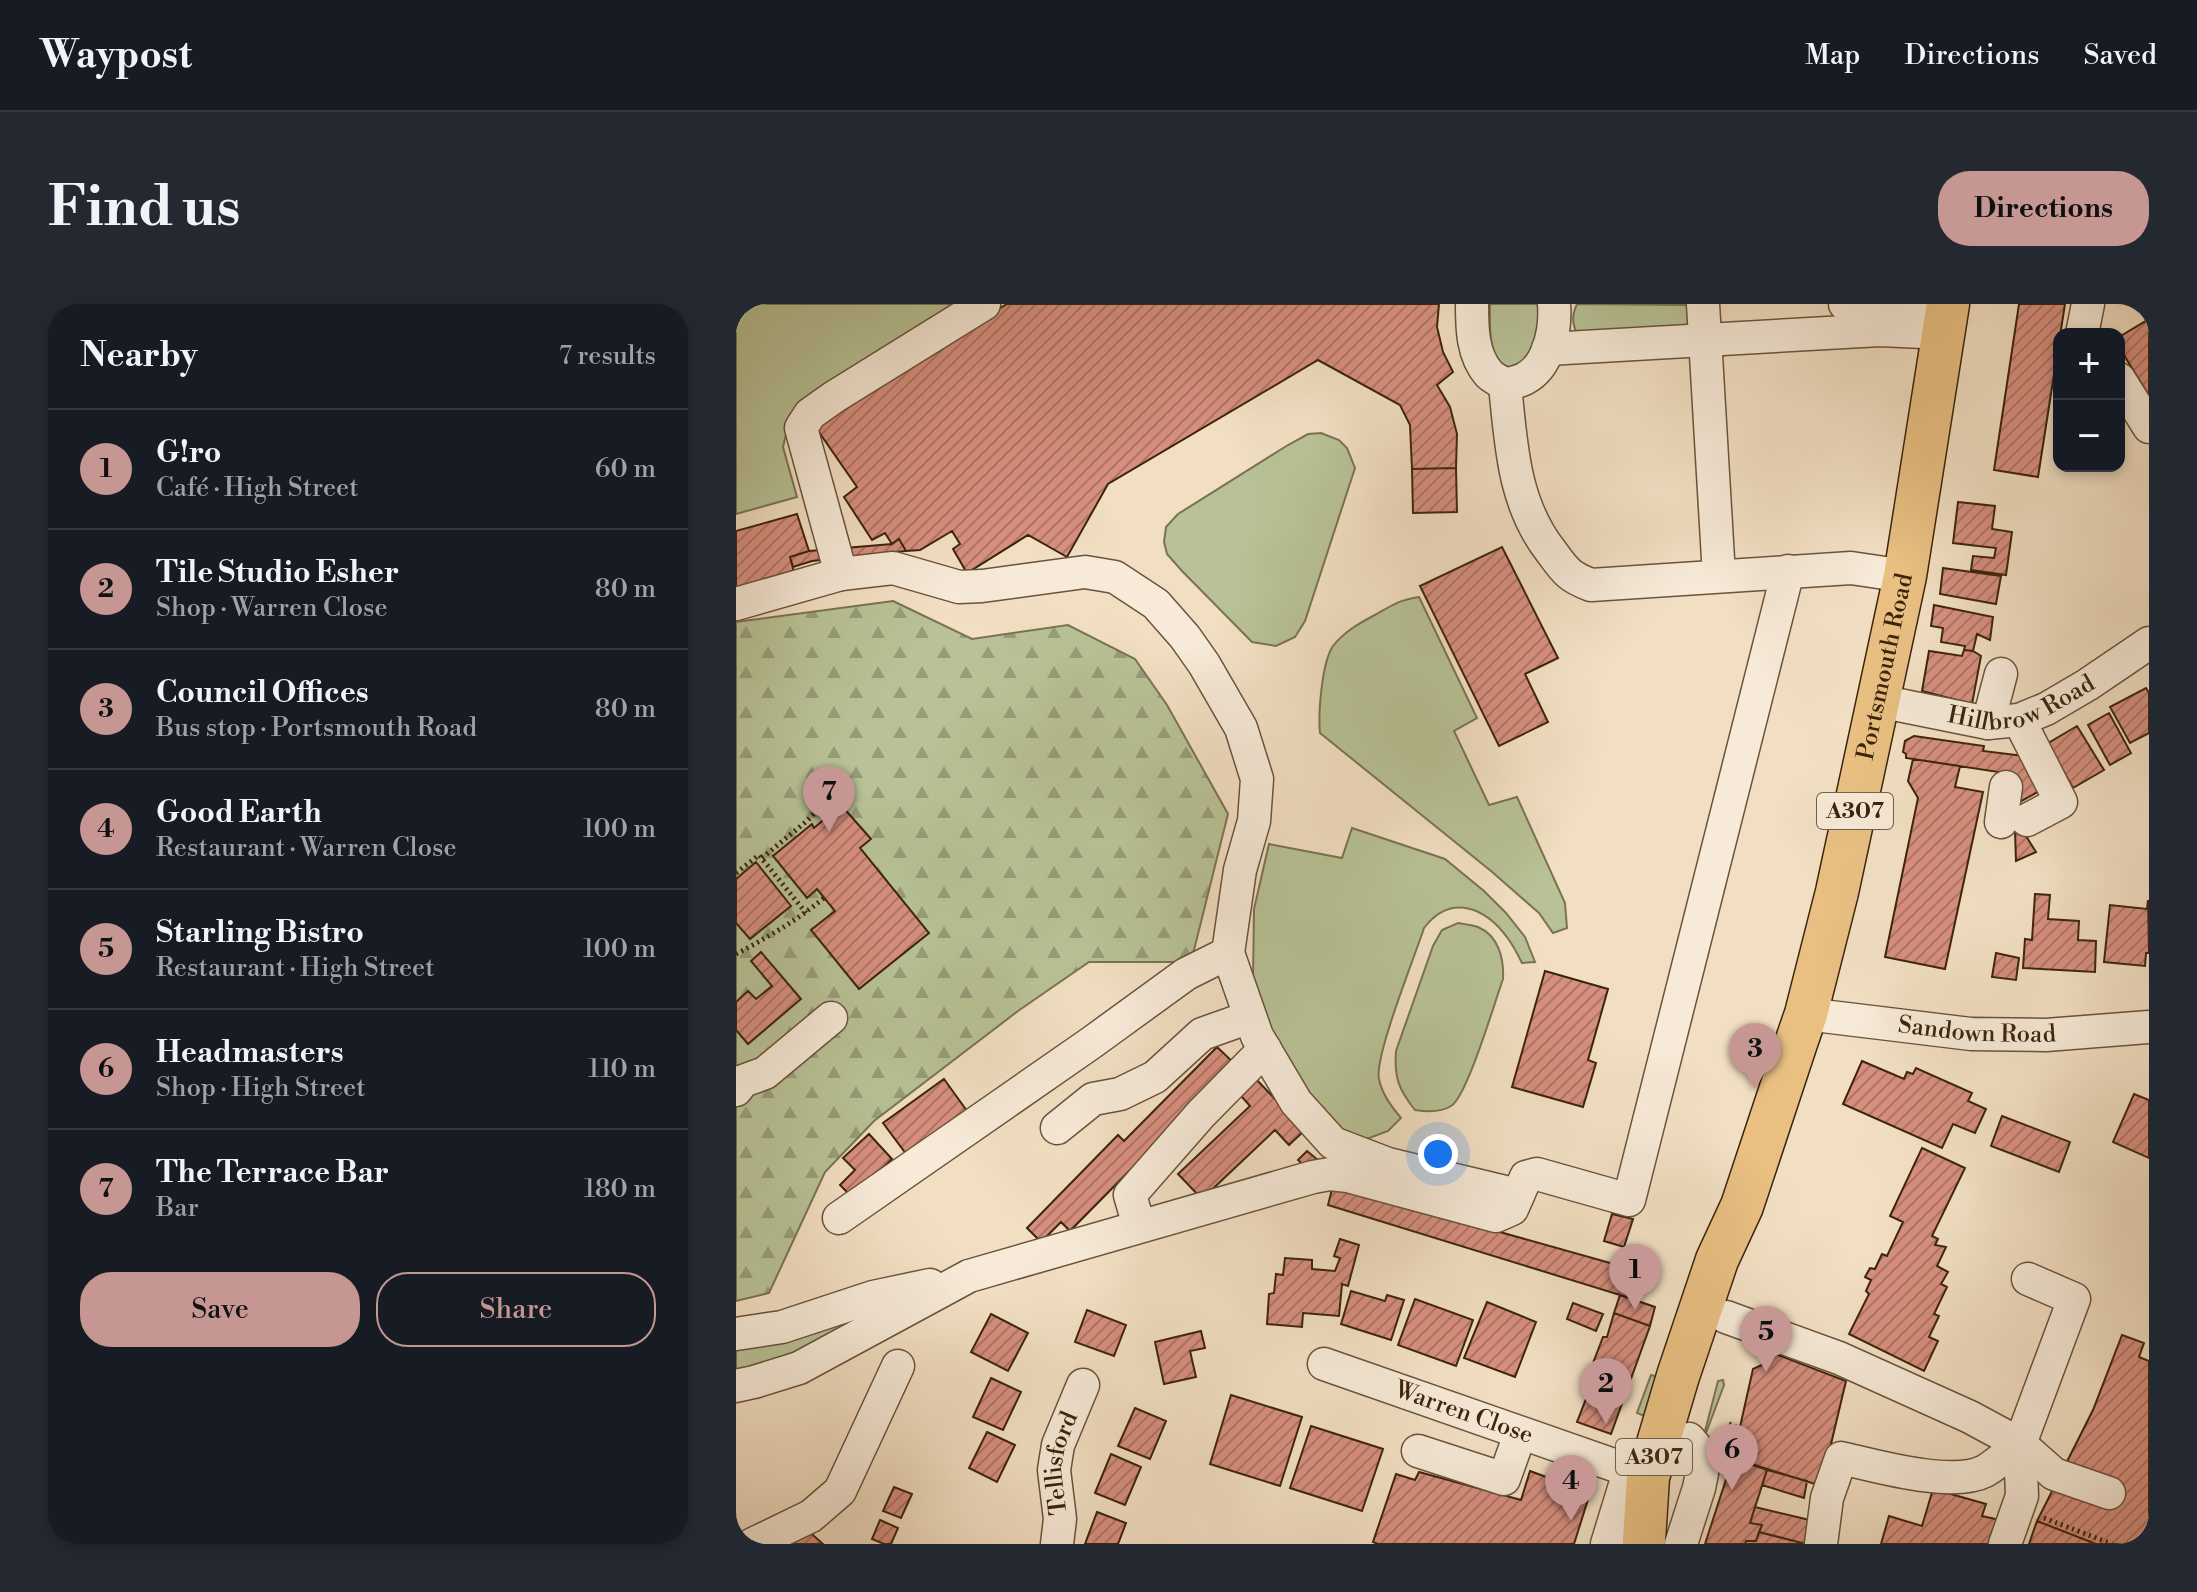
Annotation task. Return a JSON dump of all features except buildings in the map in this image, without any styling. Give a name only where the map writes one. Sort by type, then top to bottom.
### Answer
[{"type":"main road","name":"Portsmouth Road","points":[[1712,1312],[1736,1274],[1742,1206],[1806,1014],[1837,892],[1905,576],[1938,314]]},
{"type":"main road","name":"A307","points":[[1644,1543],[1667,1498],[1689,1439],[1712,1312]]},
{"type":"main road","name":"A307","points":[[1644,1543],[1639,1475],[1712,1312]]},
{"type":"street","points":[[841,574],[801,428],[810,414],[834,397],[984,304]]},
{"type":"street","points":[[1472,304],[1474,340],[1479,357],[1489,374],[1505,385],[1514,469],[1525,509],[1538,535],[1571,577],[1591,585],[1851,568],[1905,576]]},
{"type":"street","points":[[1505,385],[1526,379],[1548,349],[1555,323],[1554,304]]},
{"type":"street","points":[[1703,304],[1719,576]]},
{"type":"street","points":[[1845,304],[1903,306],[1938,314]]},
{"type":"street","points":[[1548,349],[1880,330],[1938,314]]},
{"type":"street","points":[[2125,389],[2149,427]]},
{"type":"street","points":[[736,604],[841,574],[893,568],[959,587],[1085,572],[1115,577],[1156,604],[1204,664],[1241,728],[1257,779],[1254,821],[1240,870],[1228,953],[1257,1036],[1296,1102],[1333,1143],[1388,1164],[1518,1195]]},
{"type":"street","points":[[736,1334],[782,1327],[873,1297],[969,1276],[1330,1174],[1348,1176],[1496,1216],[1512,1209],[1526,1177],[1537,1174],[1629,1200],[1788,571]]},
{"type":"street","name":"Hillbrow Road","points":[[1879,701],[2004,721],[2046,709],[2149,643]]},
{"type":"street","points":[[2001,674],[2004,721],[2061,802],[2014,821],[2006,787]]},
{"type":"street","points":[[839,1218],[1186,974],[1228,953]]},
{"type":"street","name":"Sandown Road","points":[[1806,1014],[1971,1034],[2046,1035],[2149,1027]]},
{"type":"street","points":[[1057,1128],[1093,1099],[1120,1094],[1155,1077],[1202,1034],[1250,1017]]},
{"type":"street","points":[[738,1082],[765,1073],[831,1018]]},
{"type":"street","points":[[1139,1226],[1130,1195],[1201,1114],[1265,1049]]},
{"type":"street","points":[[736,1386],[799,1368],[969,1276]]},
{"type":"street","points":[[2005,1544],[2022,1496],[2020,1444],[2074,1299],[2028,1279]]},
{"type":"street","points":[[1712,1312],[1839,1358],[1970,1417],[2020,1444],[2054,1474],[2109,1493]]},
{"type":"street","name":"Warren Close","points":[[1324,1364],[1639,1475]]},
{"type":"street","points":[[753,1544],[811,1516],[840,1491],[898,1366]]},
{"type":"street","name":"Tellisford","points":[[1057,1544],[1060,1519],[1054,1470],[1058,1445],[1083,1385]]},
{"type":"street","points":[[1418,1451],[1504,1479],[1520,1434]]},
{"type":"street","points":[[1821,1544],[1827,1498],[1841,1458],[1897,1471],[1964,1478],[1984,1471],[2020,1444]]},
{"type":"path","points":[[817,770],[826,778],[831,774],[840,785]]},
{"type":"path","points":[[762,858],[808,820],[846,779]]},
{"type":"path","points":[[736,873],[759,855],[779,885],[806,913]]},
{"type":"path","points":[[768,866],[776,859]]},
{"type":"path","points":[[736,954],[771,936],[824,898]]},
{"type":"path","points":[[1729,1424],[1740,1428]]},
{"type":"path","points":[[2033,1513],[2112,1544]]},
{"type":"green space","points":[[736,304],[955,304],[790,417],[783,447],[797,497],[736,514]]},
{"type":"green space","points":[[1490,304],[1539,304],[1539,344],[1516,370],[1502,364],[1495,356],[1490,334]]},
{"type":"green space","points":[[1577,304],[1685,305],[1697,309],[1696,332],[1576,332],[1573,318]]},
{"type":"green space","points":[[1321,433],[1339,440],[1347,448],[1355,468],[1305,621],[1295,637],[1276,646],[1252,642],[1167,554],[1164,542],[1166,527],[1178,514],[1288,445],[1308,434]]},
{"type":"green space","points":[[1419,597],[1477,718],[1454,731],[1489,805],[1517,797],[1565,903],[1567,928],[1553,933],[1539,913],[1491,871],[1320,733],[1322,688],[1333,646],[1362,622],[1395,604]]},
{"type":"green space","points":[[893,601],[972,639],[1068,625],[1135,659],[1167,705],[1228,814],[1191,962],[1089,962],[1018,1011],[874,1121],[825,1172],[769,1293],[736,1301],[736,622]]},
{"type":"green space","points":[[1352,828],[1445,859],[1506,913],[1525,937],[1535,962],[1522,963],[1500,929],[1479,912],[1457,908],[1445,910],[1434,917],[1424,928],[1379,1067],[1382,1090],[1401,1118],[1388,1131],[1364,1140],[1336,1131],[1282,1062],[1253,980],[1254,909],[1269,844],[1342,858]]},
{"type":"green space","points":[[1458,923],[1478,927],[1491,936],[1501,956],[1503,979],[1458,1099],[1442,1110],[1415,1110],[1399,1083],[1396,1051],[1433,946],[1442,930]]},
{"type":"green space","points":[[893,1301],[836,1341],[736,1375],[736,1350]]},
{"type":"green space","points":[[1651,1375],[1662,1378],[1655,1420],[1637,1413]]},
{"type":"green space","points":[[1723,1380],[1724,1385],[1705,1436],[1718,1381]]},
{"type":"place","name":"The Terrace Bar","points":[[829,832]]},
{"type":"place","name":"Council Offices","points":[[1755,1089]]},
{"type":"place","name":"G!ro","points":[[1635,1310]]},
{"type":"place","name":"Starling Bistro","points":[[1766,1372]]},
{"type":"place","name":"Tile Studio Esher","points":[[1606,1424]]},
{"type":"place","name":"Headmasters","points":[[1732,1490]]},
{"type":"place","name":"Good Earth","points":[[1571,1521]]}]
